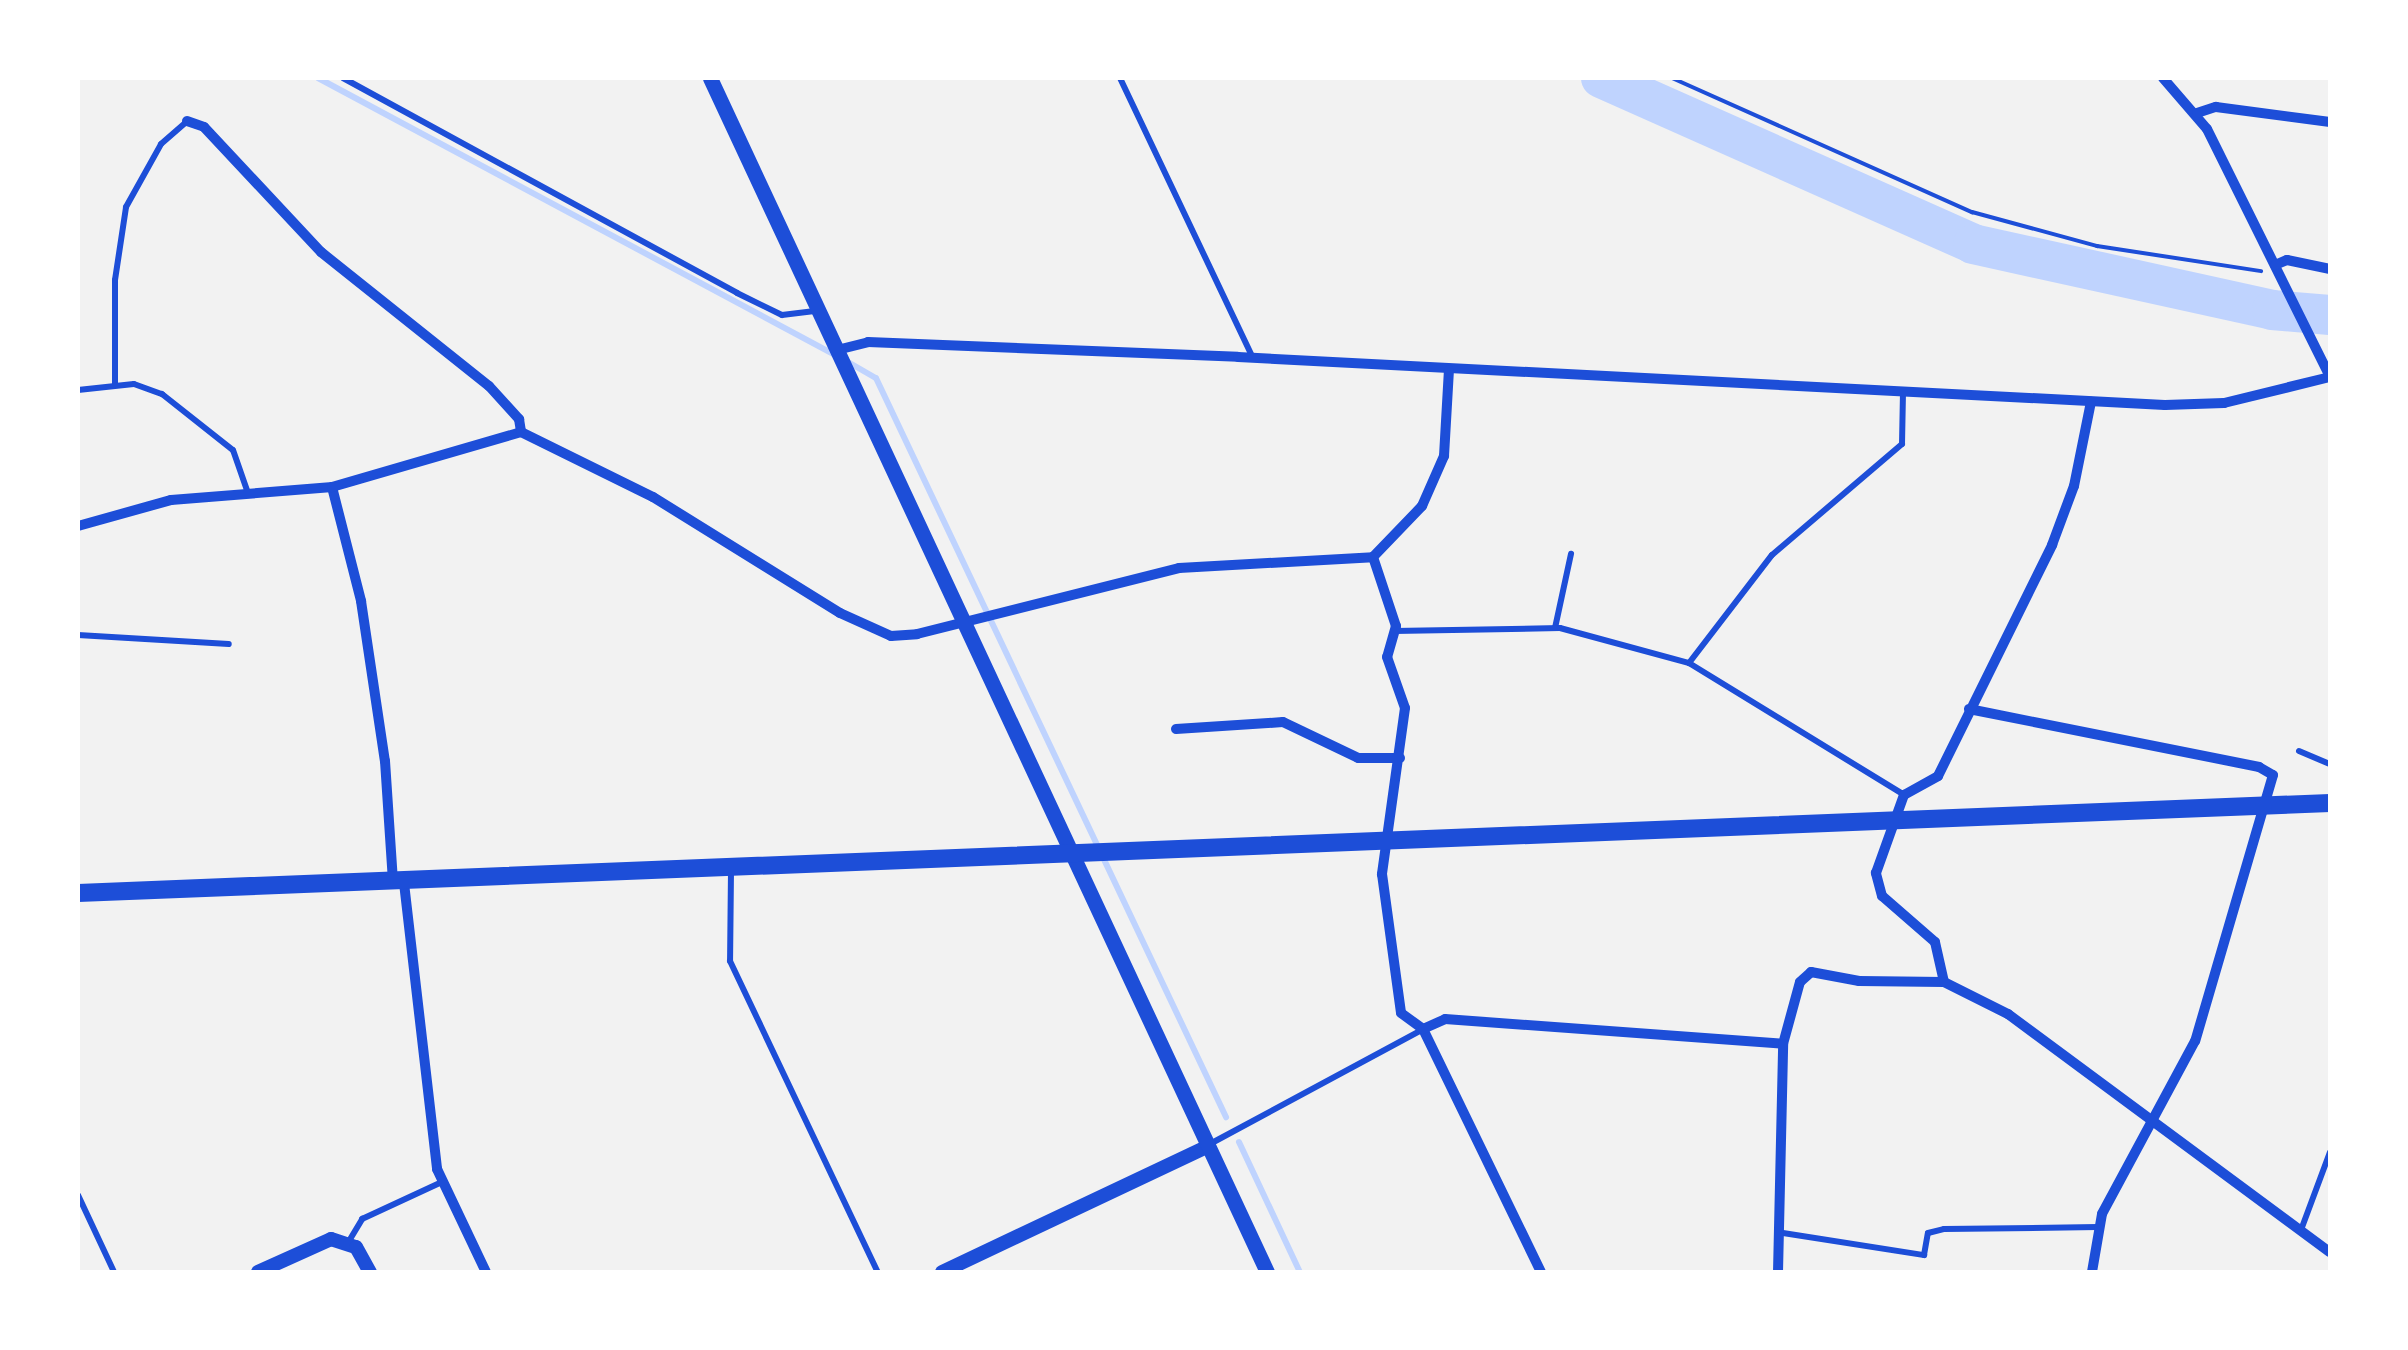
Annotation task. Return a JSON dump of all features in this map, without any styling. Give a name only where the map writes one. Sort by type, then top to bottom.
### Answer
[{"type":"main road","points":[[710,78],[960,622],[1267,1272]]},
{"type":"main road","points":[[78,893],[1385,844],[2330,803]]},
{"type":"street","points":[[838,350],[868,342],[1252,357],[2091,402],[2224,403],[2330,377],[2197,112],[2163,78]]},
{"type":"street","points":[[2197,112],[2216,107],[2330,122]]},
{"type":"street","points":[[187,121],[204,127],[321,252],[489,386],[519,420],[520,432]]},
{"type":"street","points":[[2274,265],[2288,260],[2330,269]]},
{"type":"street","points":[[78,526],[172,500],[332,487],[520,432],[653,497],[840,613],[891,636],[1180,568],[1374,557],[1422,506],[1444,456],[1448,370]]},
{"type":"street","points":[[1944,982],[1936,942],[1882,896],[1876,873],[1904,795],[1938,776],[2052,545],[2074,486],[2091,402]]},
{"type":"street","points":[[332,487],[361,601],[442,1182],[486,1272]]},
{"type":"street","points":[[1374,557],[1394,631],[1387,656],[1405,708],[1382,874],[1400,1014],[1423,1029],[1540,1272]]},
{"type":"street","points":[[1970,709],[2259,767],[2274,775],[2262,805],[2237,916],[2195,1041],[2098,1228],[2092,1272]]},
{"type":"street","points":[[1176,729],[1283,722],[1358,758],[1400,758]]},
{"type":"street","points":[[1778,1272],[1783,1232],[1783,1044],[1800,982],[1811,972],[1858,981],[1944,982],[2008,1014],[2153,1124],[2250,1187],[2300,1232],[2330,1252]]},
{"type":"street","points":[[1423,1029],[1444,1019],[1783,1044]]},
{"type":"street","points":[[942,1272],[1208,1146]]},
{"type":"street","points":[[258,1272],[331,1239],[350,1241],[370,1272]]},
{"type":"lane","points":[[342,78],[737,293],[782,315],[818,311]]},
{"type":"lane","points":[[1120,78],[1252,357]]},
{"type":"lane","points":[[115,384],[115,280],[126,207],[161,144],[187,121]]},
{"type":"lane","points":[[78,390],[115,384],[150,387],[233,450],[248,494]]},
{"type":"lane","points":[[1688,663],[1772,556],[1902,444],[1903,392]]},
{"type":"lane","points":[[1556,628],[1571,554]]},
{"type":"lane","points":[[1394,631],[1556,628],[1688,663],[1904,795]]},
{"type":"lane","points":[[78,635],[230,644]]},
{"type":"lane","points":[[2298,751],[2330,764]]},
{"type":"lane","points":[[731,870],[730,961],[878,1272]]},
{"type":"lane","points":[[1208,1146],[1423,1029]]},
{"type":"lane","points":[[2300,1232],[2330,1152]]},
{"type":"lane","points":[[350,1241],[362,1219],[442,1182]]},
{"type":"lane","points":[[78,1195],[114,1272]]},
{"type":"lane","points":[[1783,1232],[1924,1255],[1928,1233],[1944,1229],[2098,1228]]},
{"type":"path","points":[[1672,78],[1907,187],[2016,226],[2170,261],[2252,272],[2274,265]]},
{"type":"waterway","points":[[318,78],[837,356]]},
{"type":"waterway","points":[[1601,78],[1973,244],[2272,310],[2330,315]]},
{"type":"waterway","points":[[848,362],[876,378],[1226,1117]]},
{"type":"waterway","points":[[1239,1142],[1300,1272]]}]
